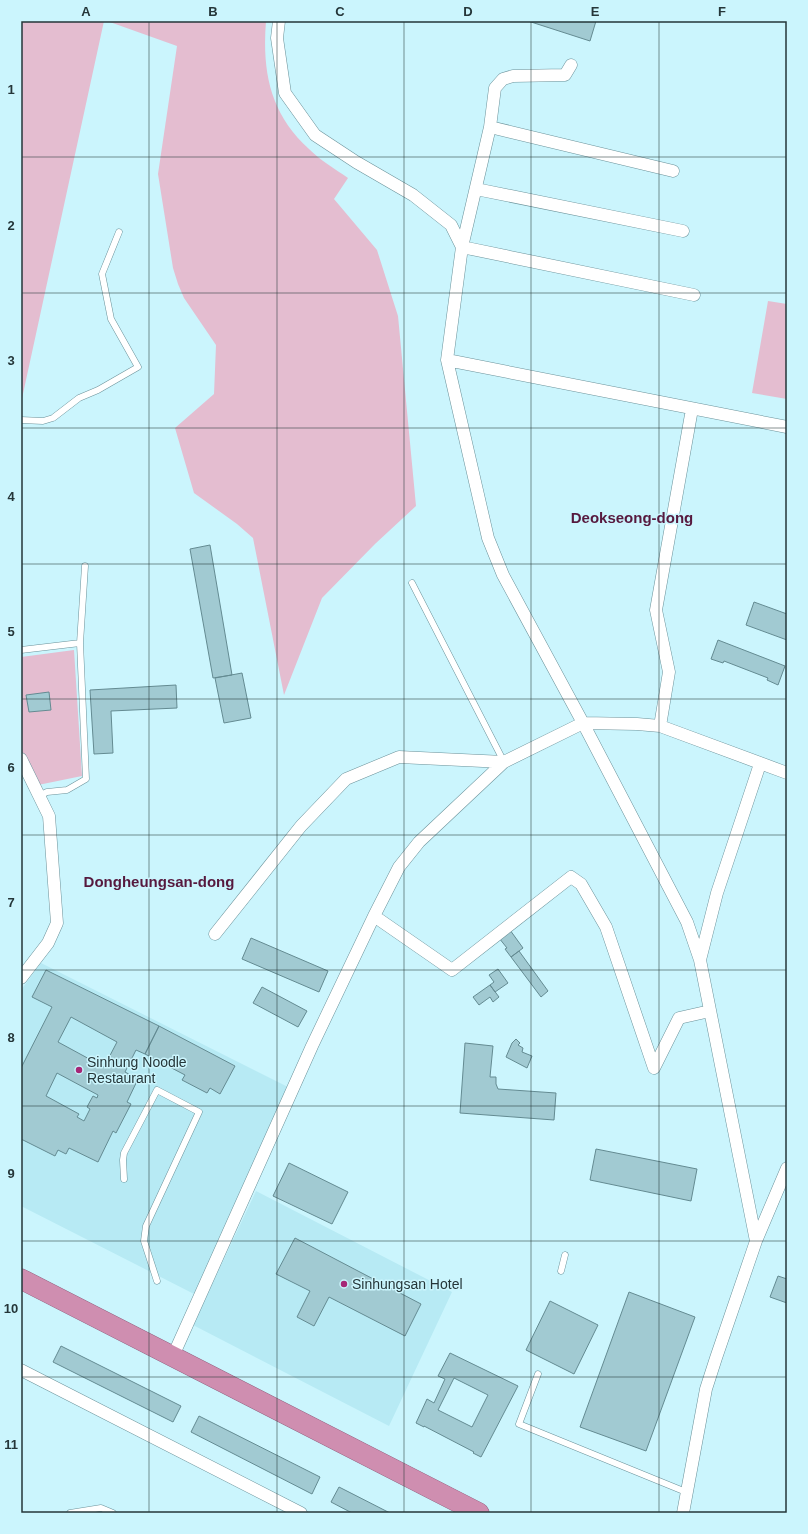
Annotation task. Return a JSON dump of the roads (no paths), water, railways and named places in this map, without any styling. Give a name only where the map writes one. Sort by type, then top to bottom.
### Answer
[{"type":"highway","points":[[21,1280],[479,1513]]},
{"type":"street","points":[[279,21],[277,38],[285,93],[316,135],[356,162],[413,195],[451,225],[462,247]]},
{"type":"street","points":[[571,65],[565,75],[513,76],[503,80],[495,88],[490,127],[462,247],[447,360],[488,538],[494,556],[687,922],[700,960],[756,1241]]},
{"type":"street","points":[[490,127],[673,171]]},
{"type":"street","points":[[476,189],[683,231]]},
{"type":"street","points":[[462,247],[694,295]]},
{"type":"street","points":[[447,360],[787,427]]},
{"type":"street","points":[[660,726],[669,672],[656,610],[692,408]]},
{"type":"street","points":[[173,1356],[312,1046],[374,916],[408,854],[419,842],[504,762],[583,723],[660,726],[787,773]]},
{"type":"street","points":[[215,934],[301,826],[346,779],[399,757],[504,762]]},
{"type":"street","points":[[21,759],[49,816],[57,922],[48,943],[21,978]]},
{"type":"street","points":[[700,960],[717,893],[760,764]]},
{"type":"street","points":[[374,916],[452,970],[572,877],[581,884],[606,927],[654,1068],[679,1018],[710,1011]]},
{"type":"street","points":[[683,1513],[706,1389],[756,1241],[787,1168]]},
{"type":"street","points":[[21,1370],[301,1513]]},
{"type":"lane","points":[[21,420],[42,421],[53,418],[79,398],[98,390],[138,367],[111,319],[102,274],[120,232]]},
{"type":"lane","points":[[39,796],[47,792],[67,790],[86,779],[80,643],[85,566]]},
{"type":"lane","points":[[412,583],[504,762]]},
{"type":"lane","points":[[21,650],[80,643]]},
{"type":"lane","points":[[124,1179],[122,1160],[124,1153],[157,1090],[199,1112],[146,1226],[144,1241],[157,1280]]},
{"type":"lane","points":[[561,1271],[565,1255]]},
{"type":"lane","points":[[538,1374],[519,1424],[686,1492]]},
{"type":"lane","points":[[70,1513],[101,1508],[113,1513]]},
{"type":"place","name":"Sinhung Noodle Restaurant","points":[[79,1070]]},
{"type":"place","name":"Sinhungsan Hotel","points":[[344,1284]]},
{"type":"district","name":"Deokseong-dong","points":[[632,517]]},
{"type":"district","name":"Dongheungsan-dong","points":[[159,881]]}]
